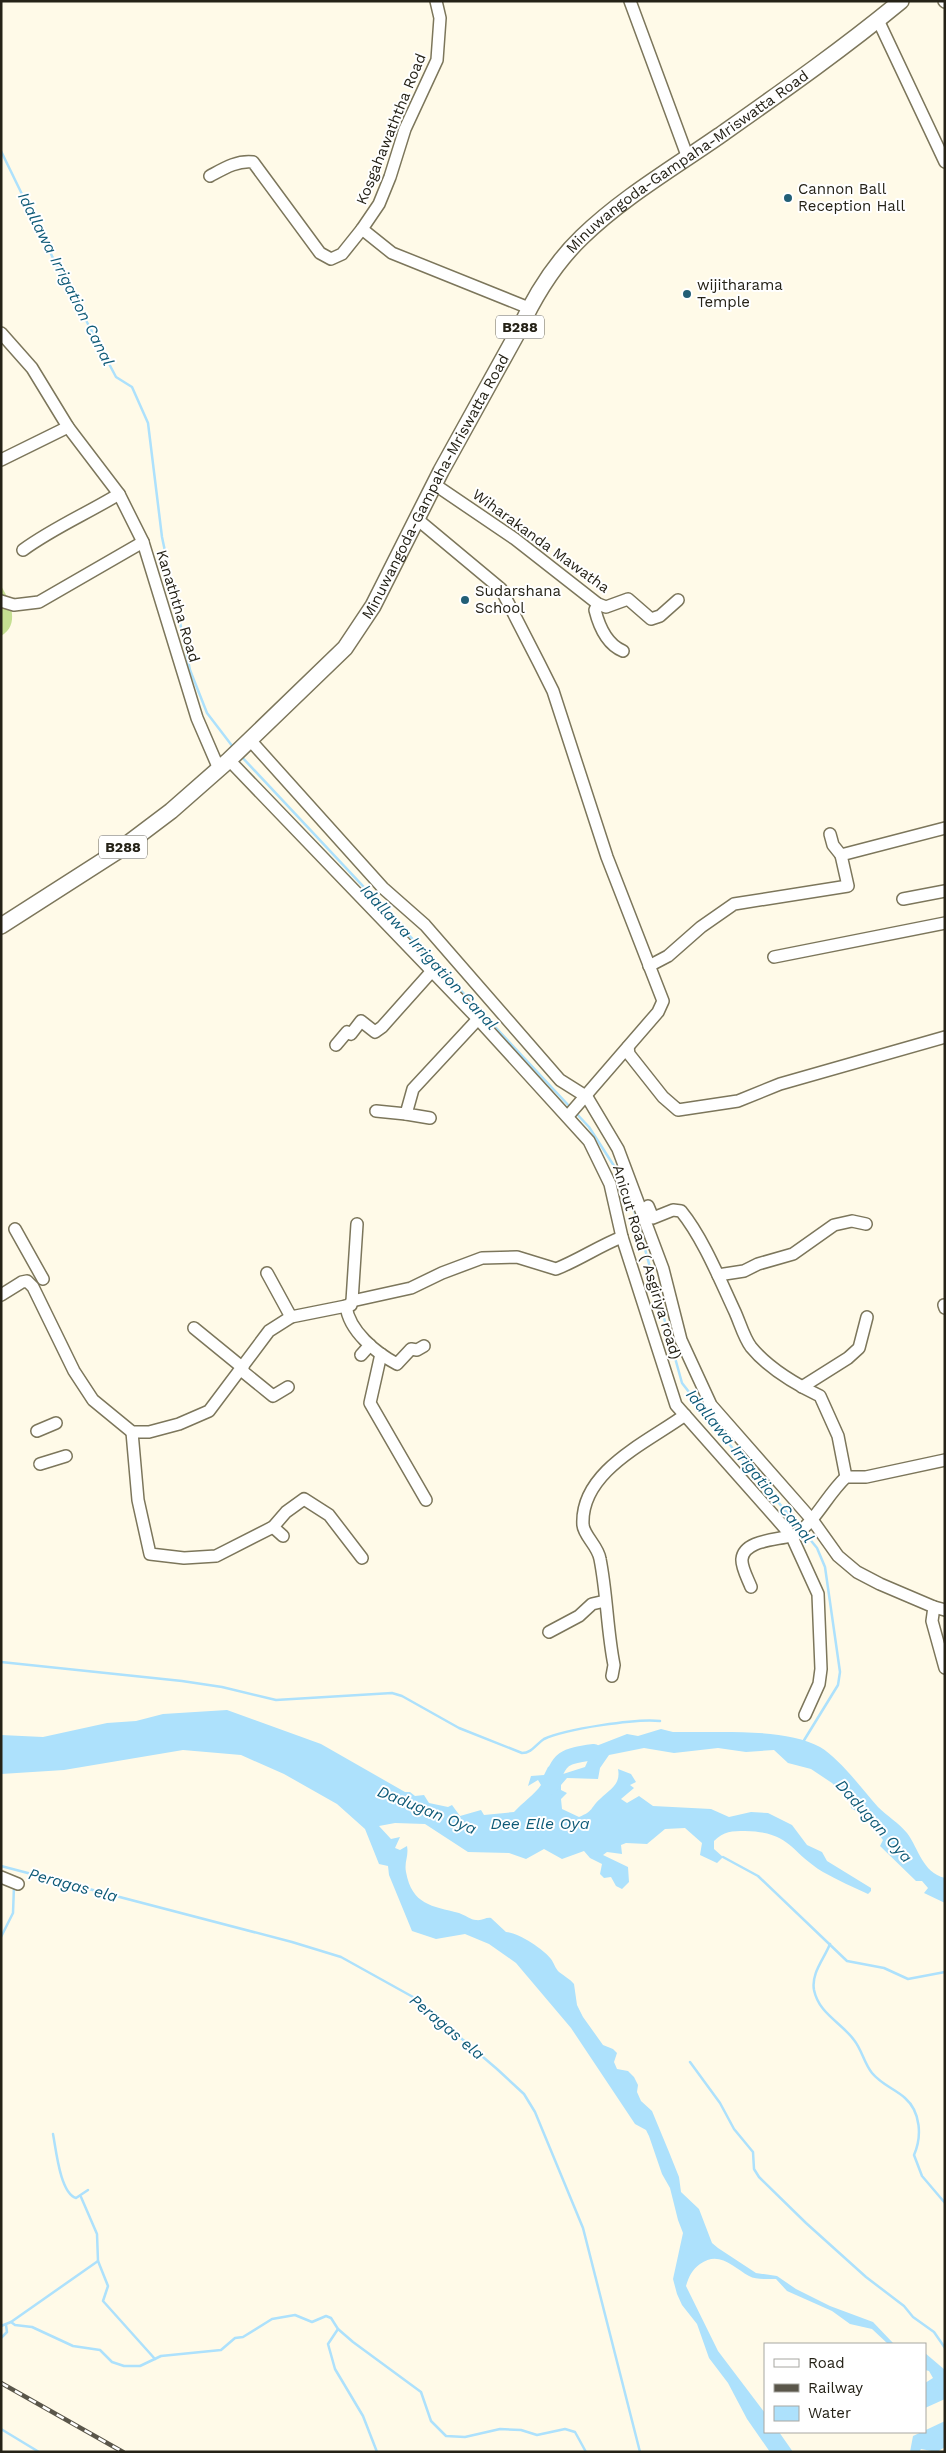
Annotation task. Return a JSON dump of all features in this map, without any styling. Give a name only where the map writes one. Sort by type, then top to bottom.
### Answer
[{"type":"main road","name":"Minuwangoda-Gampaha-Mriswatta Road","points":[[1,926],[118,851],[172,811],[250,740],[345,648],[373,606],[434,484],[519,330],[529,308],[551,273],[582,237],[620,206],[878,20],[901,1]]},
{"type":"street","name":"Kosgahawaththa Road","points":[[210,176],[245,161],[253,162],[280,196],[320,253],[331,259],[342,254],[379,204],[390,178],[405,129],[437,60],[440,18],[436,1]]},
{"type":"street","points":[[630,1],[688,158]]},
{"type":"street","points":[[878,20],[945,162]]},
{"type":"street","points":[[362,229],[392,253],[529,308]]},
{"type":"street","points":[[1,332],[32,368],[68,426],[120,494],[143,542]]},
{"type":"street","points":[[1,460],[68,426]]},
{"type":"street","name":"Wiharakanda Mawatha","points":[[434,484],[515,539],[598,604],[606,607],[628,599],[652,619],[660,616],[678,600]]},
{"type":"street","points":[[23,550],[48,532],[89,513],[120,494]]},
{"type":"street","points":[[417,518],[501,589],[553,690],[607,857],[663,1001],[658,1012],[572,1111]]},
{"type":"street","name":"Kanaththa Road","points":[[1,601],[14,605],[39,602],[143,542],[197,718],[224,764]]},
{"type":"street","points":[[598,604],[595,610],[604,634],[616,648],[623,651]]},
{"type":"street","points":[[250,740],[383,888],[425,925],[560,1080],[586,1097],[630,1167],[653,1218],[673,1210],[681,1211],[697,1231],[700,1244],[718,1276],[751,1347],[792,1382],[820,1396],[838,1436],[846,1477]]},
{"type":"street","name":"Anicut Road ( Asgiriya road)","points":[[224,764],[572,1111],[589,1140],[610,1184],[622,1237],[676,1405],[800,1531],[818,1594],[821,1669],[818,1684],[805,1715]]},
{"type":"street","points":[[841,855],[945,828]]},
{"type":"street","points":[[649,966],[668,956],[700,928],[734,904],[848,886],[841,855],[833,845],[830,834]]},
{"type":"street","points":[[903,899],[945,891]]},
{"type":"street","points":[[774,957],[945,923]]},
{"type":"street","points":[[336,1044],[347,1032],[351,1034],[362,1022],[375,1032],[382,1027],[432,971]]},
{"type":"street","points":[[406,1114],[413,1089],[478,1019]]},
{"type":"street","points":[[628,1047],[629,1054],[663,1097],[678,1110],[738,1101],[780,1084],[945,1038]]},
{"type":"street","points":[[376,1111],[430,1118]]},
{"type":"street","points":[[618,1149],[663,1269],[681,1340],[711,1405],[800,1531],[838,1556],[857,1572],[939,1608],[932,1621],[945,1668]]},
{"type":"street","points":[[718,1276],[744,1271],[758,1264],[793,1254],[834,1225],[843,1222],[860,1221],[866,1224]]},
{"type":"street","points":[[357,1224],[347,1315],[370,1345],[397,1364],[411,1349],[417,1350],[424,1346]]},
{"type":"street","points":[[15,1229],[42,1279]]},
{"type":"street","points":[[1,1295],[27,1281],[33,1287],[51,1328],[77,1376],[94,1400],[132,1432],[150,1432],[179,1424],[209,1411],[269,1331],[290,1317],[411,1288],[442,1273],[482,1258],[517,1258],[556,1269],[580,1258],[601,1245],[622,1237]]},
{"type":"street","points":[[267,1273],[290,1317]]},
{"type":"street","points":[[802,1387],[848,1358],[859,1348],[867,1317]]},
{"type":"street","points":[[194,1328],[273,1396],[288,1387]]},
{"type":"street","points":[[360,1354],[370,1345]]},
{"type":"street","points":[[381,1354],[370,1403],[426,1500]]},
{"type":"street","points":[[612,1676],[614,1665],[599,1552],[583,1528],[584,1515],[590,1496],[600,1478],[614,1462],[685,1415]]},
{"type":"street","points":[[37,1431],[56,1423]]},
{"type":"street","points":[[132,1432],[138,1500],[150,1554],[184,1558],[216,1556],[273,1527],[286,1512],[304,1499],[329,1515],[362,1558]]},
{"type":"street","points":[[40,1464],[66,1456]]},
{"type":"street","points":[[751,1586],[742,1563],[742,1558],[748,1549],[766,1540],[800,1531],[836,1486],[846,1477],[866,1477],[945,1460]]},
{"type":"street","points":[[273,1527],[283,1536]]},
{"type":"street","points":[[549,1632],[579,1616],[592,1604],[605,1600]]},
{"type":"street","points":[[1,1877],[18,1884]]},
{"type":"green space","points":[[1,586],[8,599],[12,620],[7,631],[1,636]]},
{"type":"water","name":"Dee Elle Oya","points":[[227,1710],[321,1744],[405,1792],[410,1792],[415,1796],[424,1795],[429,1803],[448,1807],[452,1805],[460,1816],[481,1810],[484,1815],[514,1812],[541,1785],[538,1780],[528,1786],[531,1776],[544,1775],[548,1767],[556,1763],[557,1767],[562,1768],[560,1772],[563,1774],[585,1767],[589,1758],[576,1761],[573,1755],[627,1734],[638,1736],[661,1729],[673,1732],[748,1732],[788,1736],[820,1747],[828,1752],[878,1807],[907,1833],[931,1871],[945,1878],[945,1903],[924,1893],[928,1888],[922,1881],[916,1881],[880,1846],[883,1840],[866,1817],[851,1808],[850,1801],[832,1783],[811,1769],[788,1763],[774,1750],[746,1752],[718,1748],[674,1753],[644,1748],[609,1755],[600,1768],[598,1779],[567,1778],[561,1785],[561,1790],[567,1793],[561,1799],[562,1809],[579,1817],[587,1813],[614,1786],[618,1779],[618,1769],[631,1774],[636,1782],[630,1785],[634,1788],[621,1799],[627,1803],[639,1796],[653,1806],[711,1809],[729,1817],[751,1812],[768,1813],[792,1825],[807,1845],[822,1852],[827,1861],[871,1888],[871,1891],[868,1894],[839,1881],[823,1872],[781,1839],[760,1832],[725,1833],[718,1838],[714,1841],[714,1849],[723,1857],[717,1863],[700,1855],[702,1843],[685,1828],[665,1829],[647,1844],[626,1843],[621,1845],[622,1854],[607,1852],[603,1855],[628,1867],[629,1882],[622,1889],[616,1886],[611,1877],[604,1878],[600,1874],[602,1864],[590,1858],[584,1851],[562,1859],[544,1849],[526,1859],[509,1853],[468,1852],[425,1824],[395,1823],[379,1826],[391,1839],[400,1837],[395,1848],[400,1850],[407,1846],[406,1872],[409,1883],[418,1898],[432,1906],[459,1913],[474,1920],[491,1918],[506,1932],[523,1938],[543,1951],[551,1959],[556,1969],[574,1984],[577,2005],[583,2017],[603,2045],[617,2053],[614,2062],[617,2069],[628,2071],[634,2077],[638,2085],[637,2092],[641,2101],[652,2111],[669,2152],[679,2177],[681,2192],[699,2209],[712,2243],[756,2273],[777,2276],[796,2289],[830,2306],[873,2322],[893,2343],[887,2343],[872,2329],[850,2324],[832,2311],[787,2291],[776,2279],[752,2277],[720,2259],[707,2260],[695,2269],[686,2286],[718,2351],[764,2412],[764,2433],[780,2433],[793,2452],[770,2452],[747,2419],[728,2383],[709,2358],[697,2324],[682,2305],[673,2279],[683,2233],[670,2188],[662,2174],[646,2130],[635,2124],[571,2028],[516,1963],[489,1944],[465,1934],[436,1939],[412,1931],[389,1875],[388,1866],[379,1864],[365,1829],[337,1804],[284,1774],[241,1755],[183,1750],[64,1770],[1,1774],[1,1735],[43,1737],[107,1723],[136,1721],[163,1714]]},
{"type":"water","points":[[926,2354],[945,2370],[945,2399],[926,2408],[926,2382],[933,2378],[929,2371],[926,2370]]},
{"type":"water","points":[[945,2421],[945,2447],[937,2452],[921,2449],[919,2452],[910,2452],[913,2436],[926,2433],[926,2430]]},
{"type":"waterway","name":"Idallawa Irrigation Canal","points":[[1,151],[52,256],[116,377],[132,387],[148,423],[162,537],[190,670],[207,713],[233,747]]},
{"type":"waterway","name":"Idallawa Irrigation Canal","points":[[240,755],[571,1108]]},
{"type":"waterway","name":"Idallawa Irrigation Canal","points":[[575,1112],[589,1127],[625,1183]]},
{"type":"waterway","name":"Idallawa Irrigation Canal","points":[[630,1195],[682,1383],[730,1445],[800,1528]]},
{"type":"waterway","name":"Idallawa Irrigation Canal","points":[[803,1742],[838,1685],[840,1672],[825,1567],[817,1548],[804,1532]]},
{"type":"waterway","points":[[1,1662],[182,1681],[222,1687],[276,1700],[392,1693],[402,1696],[459,1728],[522,1753],[531,1750],[544,1739],[584,1728],[636,1721],[660,1721]]},
{"type":"waterway","name":"Dadugan Oya","points":[[550,1787],[556,1769],[564,1760],[576,1755],[594,1752]]},
{"type":"waterway","points":[[723,1857],[758,1876],[847,1961],[884,1968],[908,1979],[945,1972]]},
{"type":"waterway","name":"Peragas ela","points":[[1,1866],[292,1942],[341,1957],[413,1997],[497,2069],[524,2094],[535,2112],[583,2228],[640,2452]]},
{"type":"waterway","points":[[1,1937],[13,1913],[14,1886]]},
{"type":"waterway","points":[[830,1944],[814,1978],[814,1990],[817,1998],[825,2012],[854,2040],[872,2073],[880,2081],[905,2098],[914,2110],[919,2133],[914,2155],[922,2176],[945,2203]]},
{"type":"waterway","points":[[690,2062],[720,2103],[734,2129],[753,2152],[754,2169],[759,2177],[806,2223],[866,2277],[904,2306],[913,2317],[934,2332],[945,2348]]},
{"type":"waterway","points":[[53,2134],[62,2180],[66,2188],[76,2198],[88,2190]]},
{"type":"waterway","points":[[81,2197],[97,2234],[98,2261],[108,2286],[103,2301],[155,2359]]},
{"type":"waterway","points":[[1,2326],[11,2322],[98,2261]]},
{"type":"waterway","points":[[11,2322],[15,2325],[32,2327],[73,2346],[100,2350],[112,2362],[124,2366],[140,2366],[161,2356],[221,2350],[235,2338],[243,2337],[272,2319],[295,2315],[312,2322],[326,2316],[331,2318],[338,2329],[353,2342],[421,2392],[431,2421],[446,2436],[465,2437],[500,2429],[521,2430],[537,2435],[565,2429],[575,2432],[586,2452]]},
{"type":"waterway","points":[[1,2338],[7,2332],[6,2325]]},
{"type":"waterway","points":[[338,2329],[328,2344],[335,2369],[363,2416],[377,2452]]},
{"type":"waterway","points":[[1,2429],[39,2452]]},
{"type":"railway","points":[[1,2383],[123,2452]]},
{"type":"place","name":"Cannon Ball Reception Hall","points":[[788,198]]},
{"type":"place","name":"wijitharama Temple","points":[[687,294]]},
{"type":"place","name":"Sudarshana School","points":[[465,600]]}]
